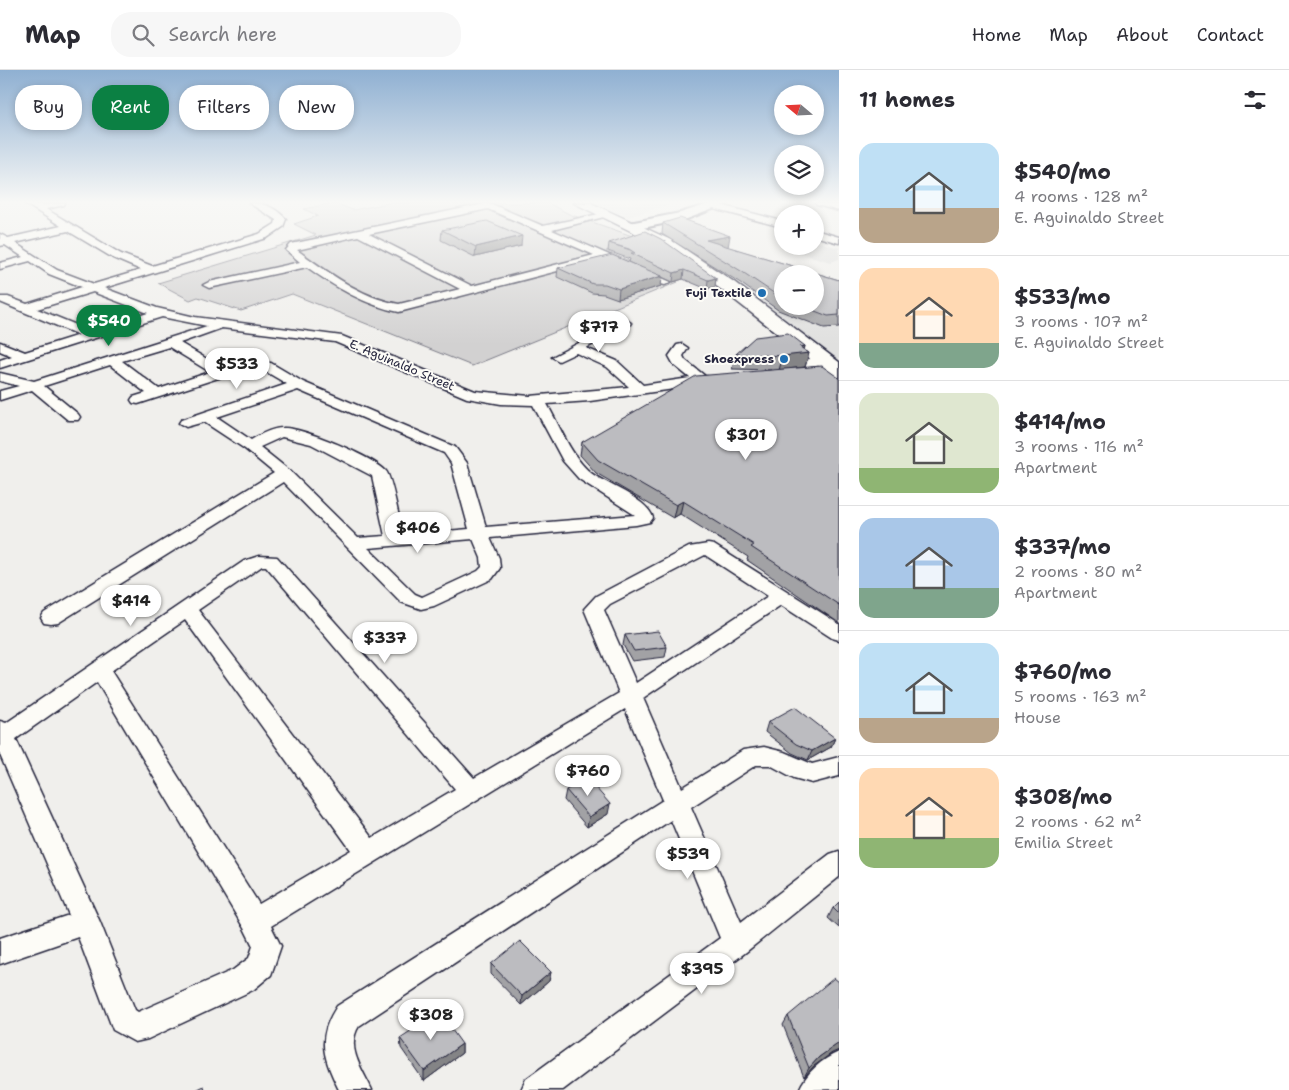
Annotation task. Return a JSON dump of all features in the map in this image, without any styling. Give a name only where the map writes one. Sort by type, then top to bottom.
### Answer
[{"type":"main road","points":[[677,251],[703,268],[833,368]]},
{"type":"street","name":"E. Aguinaldo Street","points":[[19,251],[53,272],[161,313],[194,321],[338,339],[472,395],[513,402],[539,402],[719,378]]},
{"type":"street","points":[[108,251],[152,270]]},
{"type":"street","points":[[27,308],[215,251]]},
{"type":"street","points":[[292,251],[354,291],[391,307],[416,304],[604,256]]},
{"type":"street","points":[[394,251],[470,290]]},
{"type":"street","points":[[592,251],[665,282]]},
{"type":"street","points":[[0,266],[31,258]]},
{"type":"street","points":[[210,285],[310,264]]},
{"type":"street","points":[[4,299],[92,336]]},
{"type":"street","points":[[0,364],[161,313]]},
{"type":"street","points":[[559,357],[626,323]]},
{"type":"street","points":[[0,396],[225,324]]},
{"type":"street","points":[[170,342],[219,372]]},
{"type":"street","points":[[0,346],[25,357]]},
{"type":"street","points":[[682,348],[676,356],[679,362],[702,381]]},
{"type":"street","points":[[577,349],[612,364],[639,389]]},
{"type":"street","points":[[112,360],[157,394]]},
{"type":"street","points":[[138,400],[219,372],[242,366],[266,366],[298,385],[431,440],[450,450],[459,463],[479,533],[490,558],[491,568],[485,575],[434,600],[421,603],[408,598],[284,474],[250,446],[206,416]]},
{"type":"street","points":[[768,373],[833,368]]},
{"type":"street","points":[[0,377],[34,385],[73,417]]},
{"type":"street","points":[[186,423],[298,385]]},
{"type":"street","points":[[354,544],[644,518],[643,513],[638,508],[585,476],[571,461],[539,402]]},
{"type":"street","points":[[250,446],[282,432],[294,433],[336,452],[360,460],[380,474],[395,539]]},
{"type":"street","points":[[51,618],[284,474]]},
{"type":"street","points":[[736,943],[678,802],[594,609],[603,600],[696,551],[708,549],[839,633]]},
{"type":"street","points":[[100,670],[255,921],[267,946],[262,966],[243,980],[148,1024],[135,1027],[124,1020],[86,922],[1,733],[100,670],[250,565],[260,561],[271,562],[470,790]]},
{"type":"street","points":[[255,921],[369,854],[470,790],[631,696],[782,595]]},
{"type":"street","points":[[187,609],[369,854]]},
{"type":"street","points":[[351,1088],[336,1036],[348,1016],[751,756],[763,754],[778,758],[793,768],[810,775],[825,773],[839,766]]},
{"type":"street","points":[[537,1090],[736,943],[839,862]]},
{"type":"street","points":[[0,951],[86,922]]},
{"type":"street","points":[[815,1090],[839,1068]]},
{"type":"shaded area","points":[[265,251],[607,251],[678,282],[472,366],[292,294],[241,311],[198,297],[190,300],[158,283]]},
{"type":"shaded area","points":[[824,251],[839,251],[839,259],[831,262],[806,255],[824,255]]},
{"type":"shaded area","points":[[709,263],[774,301],[774,312]]},
{"type":"shaded area","points":[[839,293],[839,361],[778,315],[824,315],[824,301]]},
{"type":"building","points":[[631,251],[677,251],[716,278],[708,280],[684,270],[674,273],[631,253],[635,253]]},
{"type":"building","points":[[708,251],[741,251],[789,265],[774,265],[774,294]]},
{"type":"building","points":[[612,255],[662,276],[619,289],[605,284],[593,284],[558,268]]},
{"type":"building","points":[[824,275],[839,280],[839,315],[824,314]]},
{"type":"building","points":[[788,333],[805,346],[800,347],[809,353],[783,356],[736,354],[755,337]]},
{"type":"building","points":[[822,366],[839,378],[839,605],[751,547],[754,545],[683,501],[676,505],[598,460],[582,442],[696,376]]},
{"type":"building","points":[[658,631],[667,647],[634,651],[625,635]]},
{"type":"building","points":[[795,707],[835,738],[812,751],[796,744],[768,722]]},
{"type":"building","points":[[587,778],[610,804],[589,817],[566,790]]},
{"type":"building","points":[[839,902],[839,914],[833,908]]},
{"type":"building","points":[[520,941],[551,972],[522,996],[491,964]]},
{"type":"building","points":[[834,978],[839,982],[839,1043],[819,1057],[809,1068],[788,1016]]},
{"type":"building","points":[[439,1012],[462,1044],[424,1071],[400,1038]]},
{"type":"building","points":[[204,1086],[205,1090],[196,1090]]},
{"type":"place","name":"Fuji Textile","points":[[762,293]]},
{"type":"place","name":"Shoexpress","points":[[784,359]]}]
